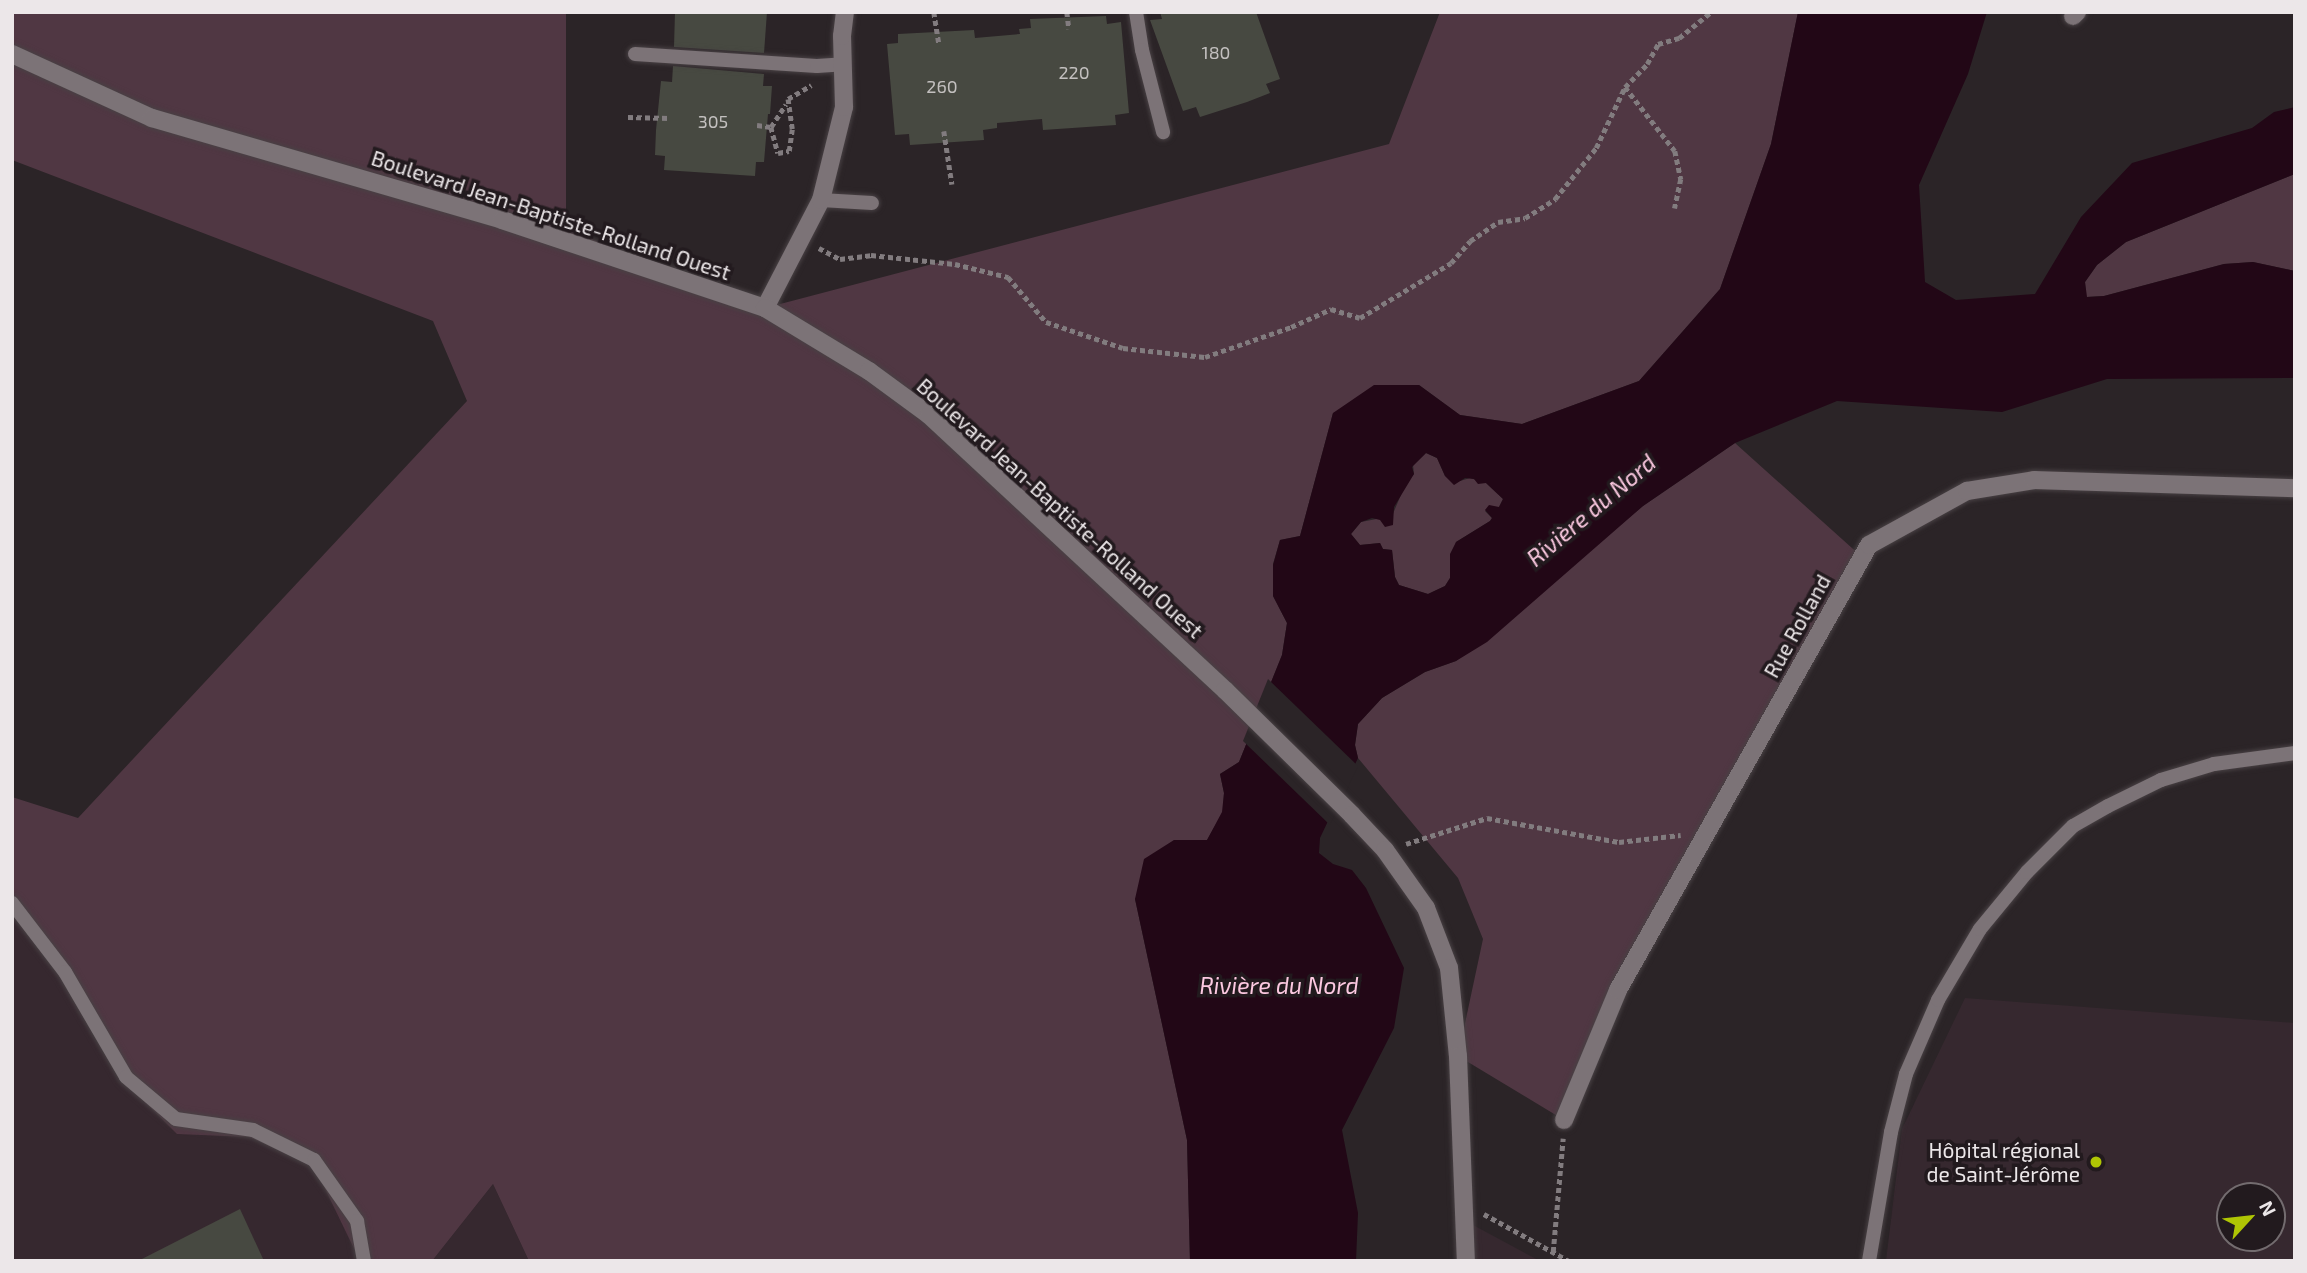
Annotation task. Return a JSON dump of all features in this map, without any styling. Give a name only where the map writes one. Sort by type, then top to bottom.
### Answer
[{"type":"street","points":[[765,308],[821,200],[844,107],[845,12]]},
{"type":"street","name":"Boulevard Jean-Baptiste-Rolland Ouest","points":[[12,54],[152,118],[502,220],[765,308],[869,371],[929,415],[1225,690],[1352,815],[1385,850],[1426,908],[1450,968],[1458,1056],[1466,1261]]},
{"type":"street","name":"Rue Rolland","points":[[1564,1120],[1618,990],[1869,545],[1967,491],[2034,480],[2295,488]]},
{"type":"lane","points":[[1136,12],[1142,50],[1163,132]]},
{"type":"lane","points":[[635,54],[817,66],[843,64]]},
{"type":"lane","points":[[821,200],[872,203]]},
{"type":"lane","points":[[1869,1261],[1891,1132],[1906,1074],[1938,1000],[1988,919],[2073,826],[2108,806],[2161,780],[2214,764],[2295,753]]},
{"type":"lane","points":[[12,903],[65,972],[126,1077],[176,1119],[253,1130],[314,1160],[357,1221],[365,1261]]},
{"type":"path","points":[[934,12],[939,44]]},
{"type":"path","points":[[1067,12],[1069,29]]},
{"type":"path","points":[[800,238],[840,259],[871,255],[943,263],[1008,277],[1046,322],[1123,348],[1205,357],[1291,327],[1331,309],[1360,318],[1451,263],[1470,241],[1498,222],[1525,218],[1555,200],[1596,148],[1625,87],[1647,64],[1658,44],[1679,38],[1712,12]]},
{"type":"path","points":[[786,104],[792,129],[789,151],[778,153],[771,127],[786,104],[796,93],[817,82],[817,66]]},
{"type":"path","points":[[1625,87],[1675,151],[1681,178],[1675,208]]},
{"type":"path","points":[[628,117],[670,118]]},
{"type":"path","points":[[757,125],[771,127]]},
{"type":"path","points":[[944,131],[952,184]]},
{"type":"path","points":[[1385,850],[1487,818],[1619,842],[1707,833]]},
{"type":"path","points":[[1553,1252],[1564,1120]]},
{"type":"path","points":[[1462,1202],[1569,1261]]},
{"type":"shaded area","points":[[12,12],[566,12],[566,229],[765,308],[1389,144],[1440,12],[1798,12],[1771,144],[1720,289],[1639,381],[1522,424],[1460,415],[1419,385],[1333,413],[1300,536],[1280,540],[1273,564],[1273,596],[1287,623],[1282,655],[1239,762],[1220,774],[1224,793],[1223,812],[1207,840],[1174,840],[1135,899],[1187,1140],[1190,1261],[529,1261],[493,1184],[432,1261],[360,1261],[314,1166],[249,1137],[177,1134],[124,1081],[60,970],[12,912],[12,797],[78,818],[467,401],[433,321],[12,160]]},
{"type":"shaded area","points":[[2295,174],[2295,271],[2253,262],[2224,264],[2104,296],[2086,297],[2085,282],[2097,265],[2126,242]]},
{"type":"shaded area","points":[[1735,443],[1862,557],[1618,990],[1564,1120],[1458,1056],[1483,939],[1458,878],[1358,758],[1355,745],[1358,724],[1382,698],[1425,672],[1456,661],[1643,506]]},
{"type":"shaded area","points":[[1426,453],[1437,458],[1445,476],[1460,481],[1470,478],[1486,483],[1503,499],[1499,507],[1485,511],[1492,518],[1490,521],[1456,542],[1450,578],[1445,586],[1428,594],[1399,585],[1395,577],[1392,550],[1383,549],[1380,543],[1360,545],[1351,534],[1361,522],[1392,516],[1406,483],[1414,474],[1413,465]]},
{"type":"shaded area","points":[[12,911],[253,1130],[314,1160],[360,1261],[12,1261]]},
{"type":"shaded area","name":"Hôpital régional de Saint-Jérôme","points":[[1965,998],[2295,1023],[2295,1261],[1886,1261],[1902,1129]]},
{"type":"shaded area","points":[[493,1184],[529,1261],[432,1261]]},
{"type":"shaded area","points":[[1473,1225],[1540,1261],[1475,1261]]},
{"type":"water","name":"Rivière du Nord","points":[[1798,12],[1987,12],[1968,74],[1919,185],[1925,282],[1956,300],[2035,294],[2081,217],[2132,163],[2252,128],[2274,112],[2295,107],[2295,174],[2126,242],[2097,265],[2085,282],[2087,297],[2104,296],[2224,264],[2253,262],[2295,271],[2295,378],[2107,379],[2002,412],[1837,401],[1735,443],[1643,506],[1487,642],[1456,661],[1425,672],[1382,698],[1358,724],[1355,745],[1358,758],[1320,838],[1319,853],[1333,864],[1352,870],[1366,888],[1404,968],[1394,1028],[1342,1130],[1358,1213],[1356,1261],[1190,1261],[1187,1140],[1135,899],[1144,859],[1174,840],[1207,840],[1222,812],[1224,793],[1220,774],[1239,762],[1282,655],[1287,623],[1273,596],[1273,565],[1280,540],[1300,536],[1333,413],[1374,385],[1419,385],[1460,415],[1522,424],[1639,381],[1720,289],[1771,144]],"holes":[[[1426,453],[1437,458],[1445,476],[1454,485],[1465,478],[1474,479],[1478,484],[1486,483],[1503,499],[1499,507],[1489,505],[1485,510],[1492,518],[1490,521],[1456,542],[1450,554],[1450,578],[1445,586],[1428,594],[1399,585],[1395,577],[1392,550],[1383,549],[1380,543],[1360,545],[1351,534],[1361,522],[1372,518],[1380,520],[1385,527],[1393,525],[1394,507],[1414,474],[1412,467]]]},
{"type":"pier","points":[[1268,679],[1358,766],[1330,825],[1243,741]]},
{"type":"building","points":[[675,12],[767,12],[764,53],[674,47]]},
{"type":"building","points":[[1160,12],[1256,12],[1280,79],[1266,84],[1270,93],[1247,102],[1200,117],[1196,107],[1183,111],[1150,20],[1162,19]]},
{"type":"building","points":[[1106,16],[1107,24],[1121,22],[1129,113],[1115,115],[1116,125],[1043,130],[1042,119],[997,123],[997,128],[983,130],[984,140],[910,145],[909,134],[895,135],[887,44],[898,43],[898,34],[974,30],[975,38],[1020,34],[1019,29],[1031,28],[1030,19]]},
{"type":"building","points":[[673,66],[764,74],[763,86],[772,86],[770,114],[764,162],[756,162],[755,176],[664,170],[665,156],[655,155],[656,130],[661,81],[672,82]]},
{"type":"building","points":[[240,1209],[264,1261],[138,1261]]},
{"type":"place","name":"Hôpital régional de Saint-Jérôme","points":[[2096,1162]]}]
